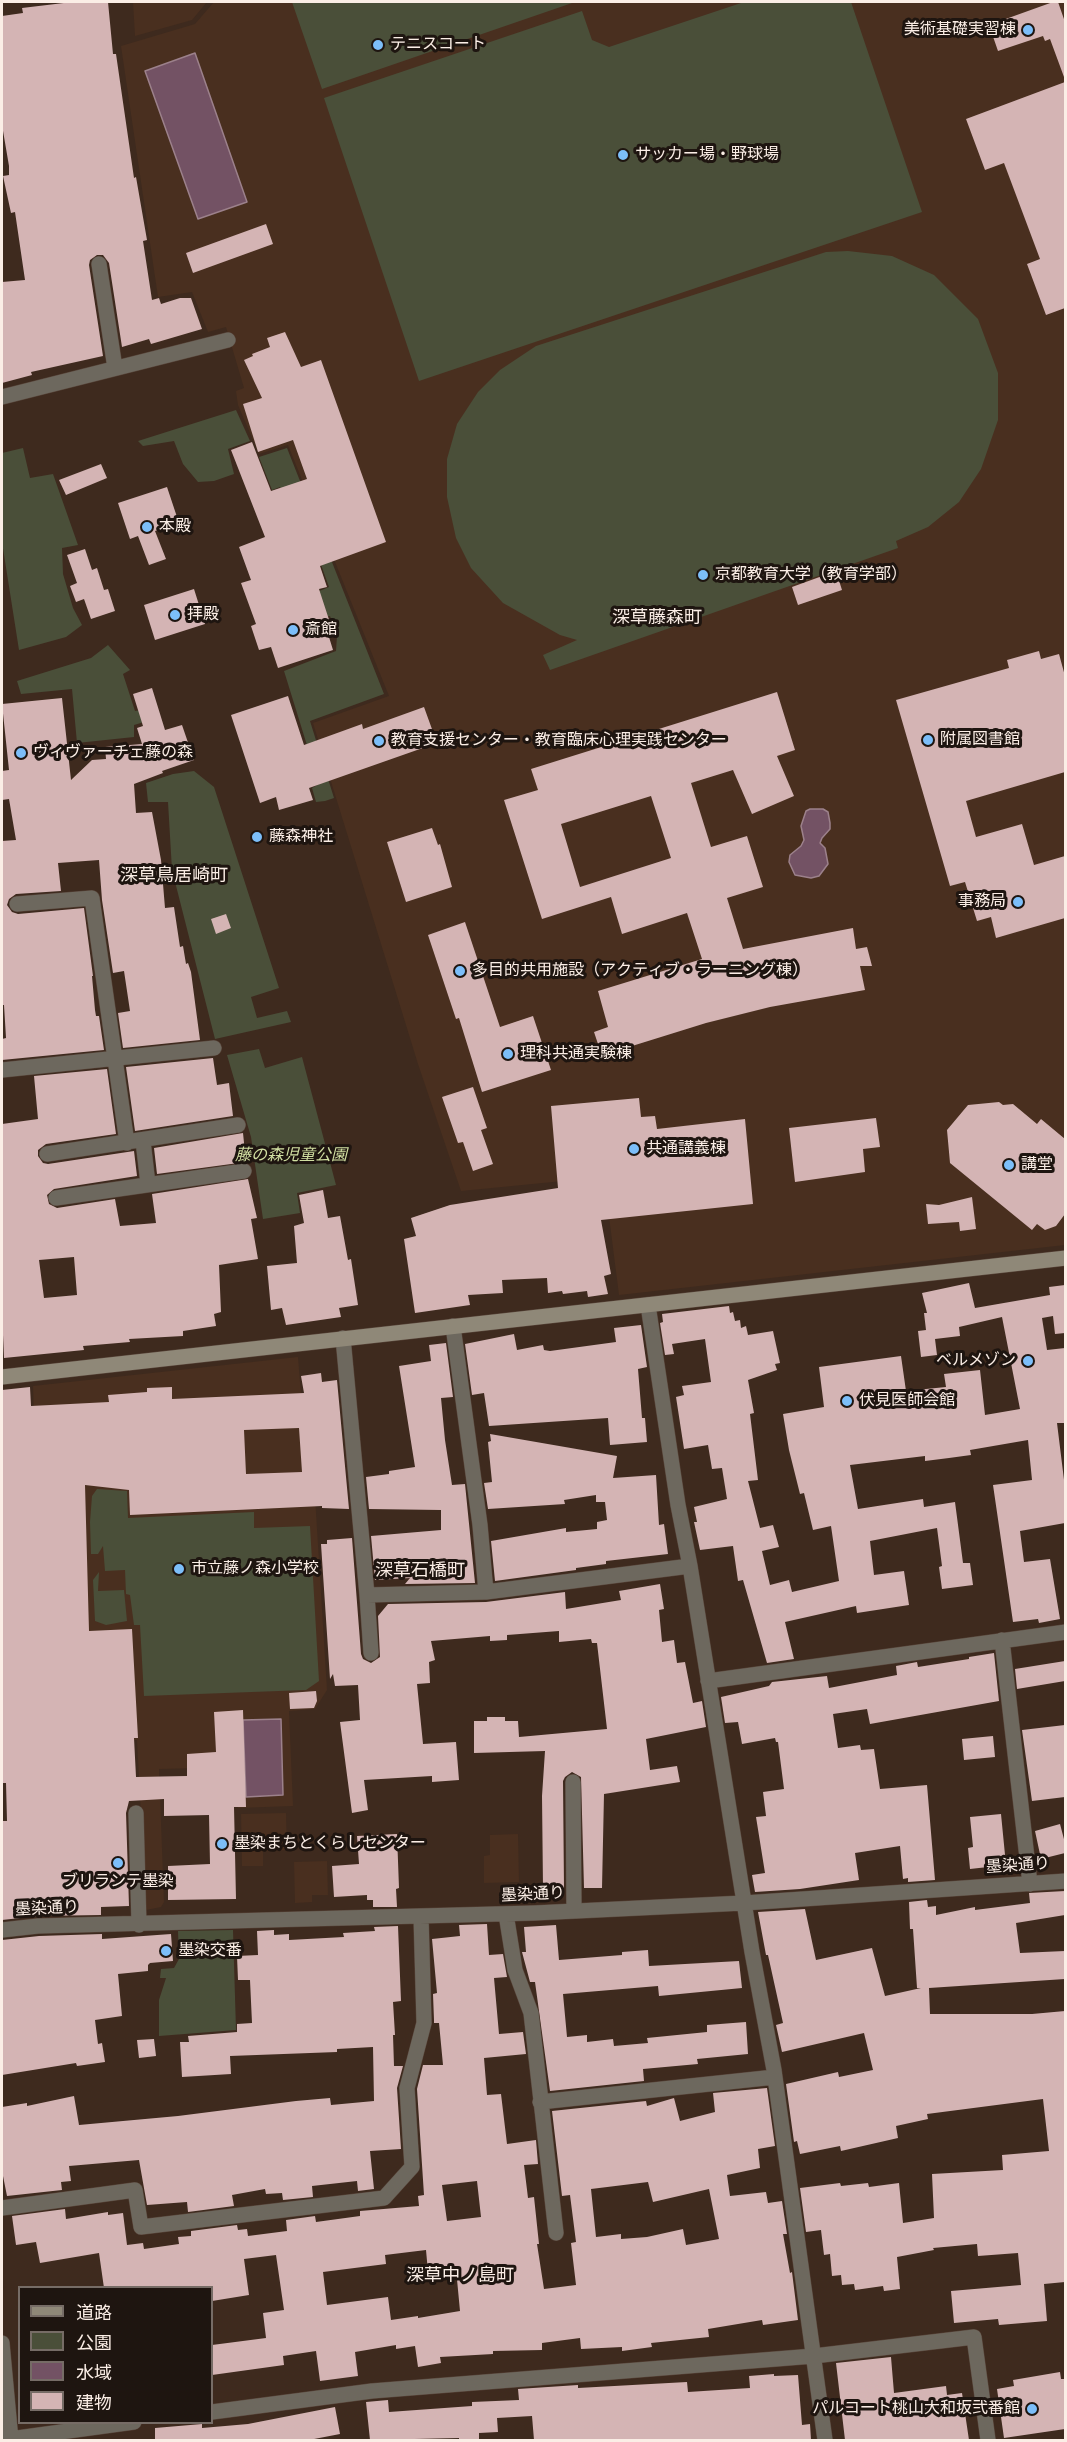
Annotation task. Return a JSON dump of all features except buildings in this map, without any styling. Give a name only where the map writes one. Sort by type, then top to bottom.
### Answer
[{"type":"street","points":[[99,264],[115,368]]},
{"type":"street","points":[[2,397],[228,340]]},
{"type":"street","points":[[17,904],[92,898],[127,1143]]},
{"type":"street","points":[[2,1070],[116,1060],[214,1048]]},
{"type":"street","points":[[47,1154],[238,1125]]},
{"type":"street","points":[[143,1141],[148,1184]]},
{"type":"street","points":[[56,1198],[244,1171]]},
{"type":"street","points":[[2,1377],[1065,1258]]},
{"type":"street","points":[[648,1305],[678,1505],[775,2077],[825,2440]]},
{"type":"street","points":[[453,1326],[480,1525],[486,1592]]},
{"type":"street","points":[[343,1338],[371,1653]]},
{"type":"street","points":[[367,1595],[486,1592],[690,1566]]},
{"type":"street","points":[[708,1681],[1065,1632]]},
{"type":"street","points":[[1002,1640],[1030,1884]]},
{"type":"street","points":[[573,1782],[574,1911]]},
{"type":"street","points":[[135,1813],[139,1925]]},
{"type":"street","points":[[744,1903],[750,1880]]},
{"type":"street","name":"墨染通り","points":[[2,1930],[38,1926],[139,1925],[574,1911],[744,1903],[1065,1881]]},
{"type":"street","points":[[506,1914],[514,1970],[531,2013],[556,2232]]},
{"type":"street","points":[[2,2208],[135,2190],[141,2228],[384,2198],[412,2167],[407,2088],[424,2023],[422,1916]]},
{"type":"street","points":[[540,2102],[775,2077]]},
{"type":"street","points":[[213,2412],[372,2391],[814,2356],[974,2337],[988,2440]]},
{"type":"street","points":[[2,2343],[11,2440],[120,2424]]},
{"type":"shaded area","points":[[133,2],[207,2],[192,20],[135,36]]},
{"type":"shaded area","name":"京都教育大学（教育学部）","points":[[214,2],[1065,2],[1065,1245],[619,1295],[604,1177],[461,1191],[418,1064],[313,723],[389,696],[288,445],[259,454],[238,405],[236,391],[244,388],[226,327],[208,332],[192,292],[158,297],[121,46],[195,24]]},
{"type":"shaded area","name":"市立藤ノ森小学校","points":[[298,1357],[303,1420],[312,1448],[327,1690],[315,1709],[289,1711],[293,1806],[238,1808],[236,1767],[159,1769],[164,1902],[161,1907],[146,1910],[137,1740],[45,1745],[33,1386]]},
{"type":"shaded area","points":[[286,1813],[287,1850],[263,1851],[263,1866],[242,1866],[241,1814]]},
{"type":"shaded area","points":[[518,1834],[519,1882],[484,1883],[484,1856],[490,1855],[490,1835]]},
{"type":"shaded area","points":[[327,1861],[328,1895],[312,1895],[312,1902],[295,1903],[294,1862]]},
{"type":"green space","name":"テニスコート","points":[[292,2],[575,2],[322,89]]},
{"type":"green space","name":"サッカー場・野球場","points":[[744,2],[851,2],[922,212],[419,381],[324,98],[582,11],[592,40],[609,47]]},
{"type":"green space","points":[[848,251],[892,256],[934,275],[978,319],[998,373],[998,420],[981,469],[959,502],[928,527],[896,541],[898,548],[550,670],[543,655],[577,640],[560,635],[503,603],[471,568],[456,538],[447,497],[447,459],[457,424],[478,392],[500,370],[536,346],[826,252]]},
{"type":"green space","points":[[236,410],[250,441],[228,449],[234,474],[214,481],[198,482],[183,464],[174,441],[143,446],[138,441]]},
{"type":"green space","points":[[23,448],[30,478],[53,474],[78,545],[62,548],[63,574],[73,608],[82,625],[66,637],[19,650],[2,542],[2,453]]},
{"type":"green space","points":[[287,448],[384,694],[310,721],[334,798],[316,802],[312,788],[319,784],[284,671],[336,651],[337,636],[330,616],[315,620],[307,596],[329,587],[310,534],[297,524],[280,487],[272,490],[259,457]]},
{"type":"green space","points":[[108,645],[130,670],[123,674],[135,711],[147,709],[151,720],[134,725],[134,737],[77,743],[72,689],[21,694],[17,681],[91,658]]},
{"type":"green space","points":[[194,771],[214,787],[279,988],[251,997],[257,1018],[287,1011],[291,1022],[215,1039],[172,870],[168,802],[148,802],[146,783],[173,774]]},
{"type":"green space","name":"藤の森児童公園","points":[[259,1049],[265,1068],[302,1057],[336,1185],[297,1193],[300,1213],[263,1219],[251,1137],[227,1055]]},
{"type":"green space","points":[[97,1489],[127,1491],[128,1518],[254,1512],[254,1528],[310,1526],[319,1681],[306,1690],[144,1696],[140,1625],[134,1625],[130,1595],[126,1594],[125,1570],[105,1571],[103,1546],[98,1554],[91,1554],[92,1496]]},
{"type":"green space","points":[[99,1572],[98,1591],[124,1590],[127,1621],[106,1625],[95,1621],[93,1580]]},
{"type":"green space","points":[[233,1930],[236,2030],[159,2036],[159,2000],[166,1978],[160,1978],[161,1969],[174,1968],[179,1959],[178,1931]]},
{"type":"water","points":[[195,53],[247,202],[198,219],[145,71]]},
{"type":"water","points":[[823,809],[828,812],[830,823],[830,829],[820,843],[825,848],[828,864],[819,876],[811,878],[795,875],[789,862],[790,855],[801,846],[804,840],[801,826],[806,811]]},
{"type":"water","points":[[281,1719],[283,1795],[246,1797],[243,1720]]},
{"type":"place","name":"美術基礎実習棟","points":[[1028,30]]},
{"type":"place","name":"テニスコート","points":[[378,45]]},
{"type":"place","name":"サッカー場・野球場","points":[[623,155]]},
{"type":"place","name":"本殿","points":[[147,527]]},
{"type":"place","name":"京都教育大学（教育学部）","points":[[703,575]]},
{"type":"place","name":"拝殿","points":[[175,615]]},
{"type":"place","name":"斎館","points":[[293,630]]},
{"type":"place","name":"附属図書館","points":[[928,740]]},
{"type":"place","name":"教育支援センター・教育臨床心理実践センター","points":[[379,741]]},
{"type":"place","name":"ヴィヴァーチェ藤の森","points":[[21,753]]},
{"type":"place","name":"藤森神社","points":[[257,837]]},
{"type":"place","name":"事務局","points":[[1018,902]]},
{"type":"place","name":"多目的共用施設（アクティブ・ラーニング棟）","points":[[460,971]]},
{"type":"place","name":"理科共通実験棟","points":[[508,1054]]},
{"type":"place","name":"共通講義棟","points":[[634,1149]]},
{"type":"place","name":"講堂","points":[[1009,1165]]},
{"type":"place","name":"ベルメゾン","points":[[1028,1361]]},
{"type":"place","name":"伏見医師会館","points":[[847,1401]]},
{"type":"place","name":"市立藤ノ森小学校","points":[[179,1569]]},
{"type":"place","name":"墨染まちとくらしセンター","points":[[222,1844]]},
{"type":"place","name":"ブリランテ墨染","points":[[118,1863]]},
{"type":"place","name":"墨染交番","points":[[166,1951]]},
{"type":"place","name":"パルコート桃山大和坂弐番館","points":[[1032,2409]]},
{"type":"district","name":"深草藤森町","points":[[657,618]]},
{"type":"district","name":"深草鳥居崎町","points":[[174,876]]},
{"type":"district","name":"深草石橋町","points":[[420,1571]]},
{"type":"district","name":"深草中ノ島町","points":[[460,2276]]}]
